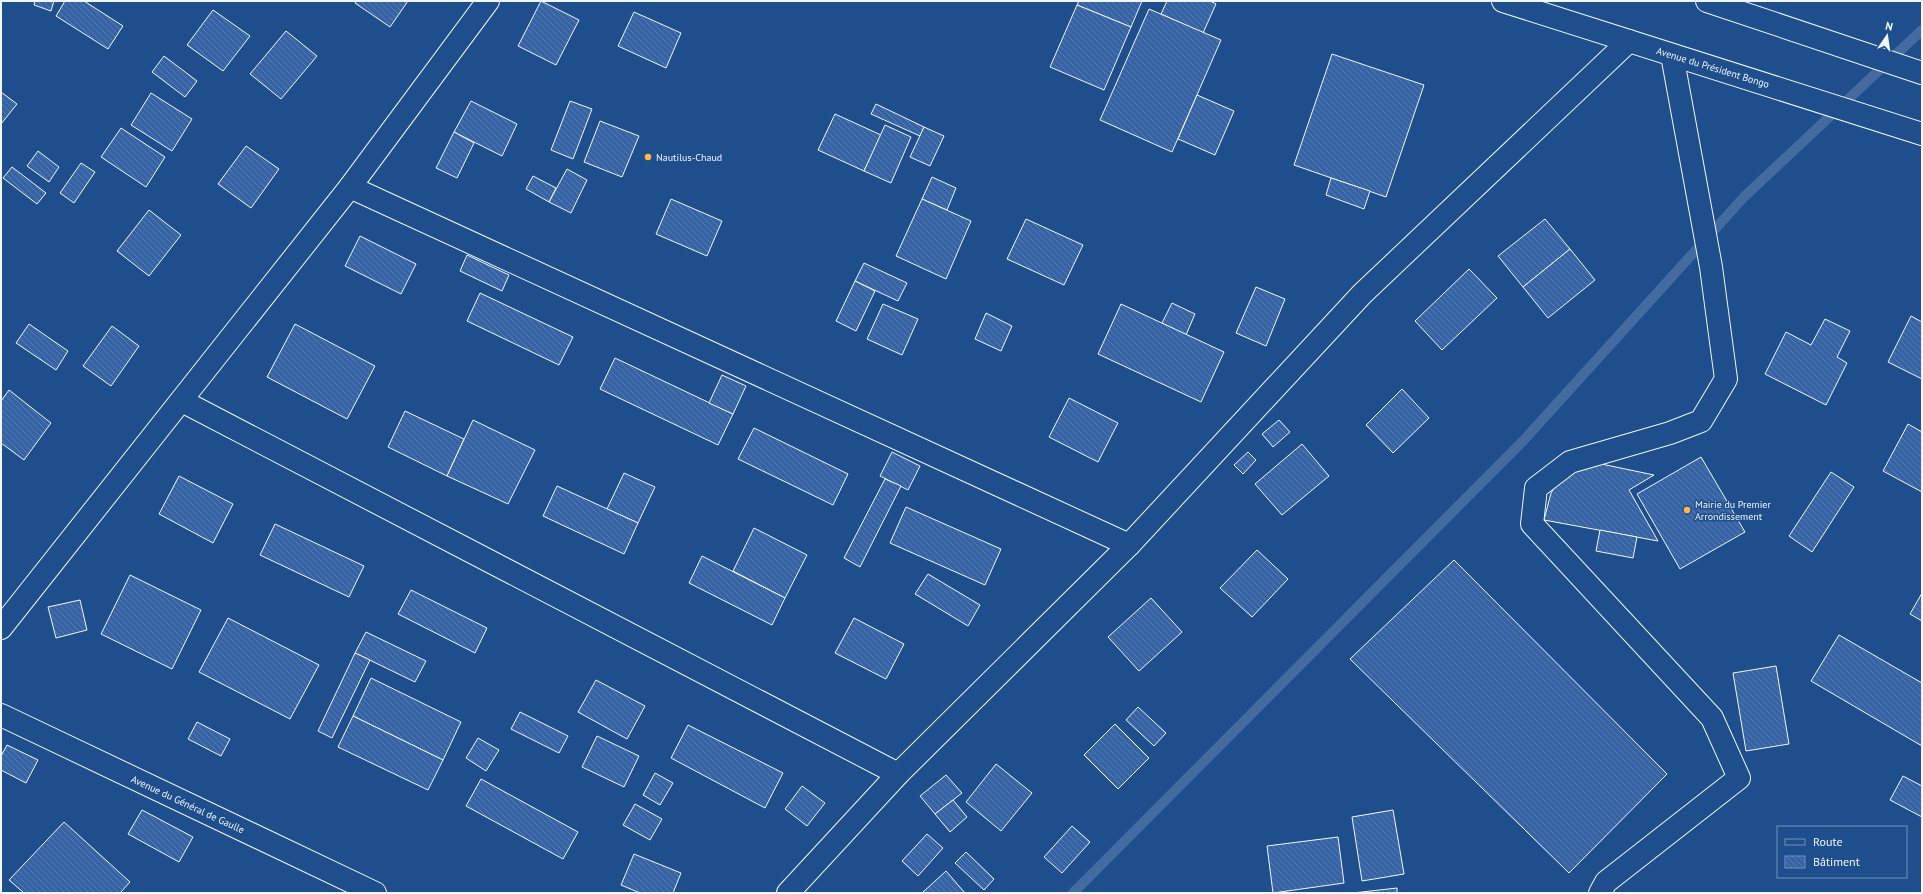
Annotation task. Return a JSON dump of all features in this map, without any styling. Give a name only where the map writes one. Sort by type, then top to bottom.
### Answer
[{"type":"street","points":[[1,628],[350,187],[488,1]]},
{"type":"street","name":"Avenue du Président Bongo","points":[[1503,1],[1922,134]]},
{"type":"street","points":[[1707,1],[1920,72]]},
{"type":"street","points":[[788,893],[898,774],[1129,545],[1362,294],[1629,41]]},
{"type":"street","points":[[1600,893],[1606,882],[1739,778],[1712,718],[1532,524],[1536,488],[1570,462],[1670,433],[1701,421],[1726,379],[1711,267],[1698,205],[1672,55]]},
{"type":"street","points":[[350,187],[1129,545]]},
{"type":"street","points":[[182,401],[898,774]]},
{"type":"street","name":"Avenue du Général de Gaulle","points":[[1,715],[375,893]]},
{"type":"building","points":[[35,1],[54,1],[51,11],[34,5]]},
{"type":"building","points":[[65,1],[84,1],[123,26],[108,49],[56,16]]},
{"type":"building","points":[[356,1],[408,1],[390,27],[355,3]]},
{"type":"building","points":[[541,1],[579,20],[556,65],[518,46]]},
{"type":"building","points":[[1079,1],[1142,1],[1131,27],[1077,5]]},
{"type":"building","points":[[1167,1],[1210,1],[1216,4],[1203,33],[1161,14]]},
{"type":"building","points":[[1077,5],[1131,27],[1104,90],[1050,67]]},
{"type":"building","points":[[1149,9],[1221,40],[1172,152],[1100,120]]},
{"type":"building","points":[[213,10],[250,36],[223,71],[187,45]]},
{"type":"building","points":[[634,12],[681,33],[666,68],[618,46]]},
{"type":"building","points":[[286,31],[317,56],[281,99],[250,74]]},
{"type":"building","points":[[1332,54],[1424,85],[1386,197],[1294,165]]},
{"type":"building","points":[[164,56],[197,81],[185,97],[152,72]]},
{"type":"building","points":[[1,92],[17,104],[1,124]]},
{"type":"building","points":[[151,93],[192,119],[172,151],[131,125]]},
{"type":"building","points":[[1197,95],[1234,111],[1215,155],[1178,139]]},
{"type":"building","points":[[471,101],[517,124],[502,156],[454,132]]},
{"type":"building","points":[[570,101],[592,109],[573,159],[551,150]]},
{"type":"building","points":[[876,104],[924,127],[920,136],[871,114]]},
{"type":"building","points":[[835,114],[881,135],[864,171],[818,150]]},
{"type":"building","points":[[600,121],[639,136],[622,177],[584,162]]},
{"type":"building","points":[[885,125],[911,137],[891,183],[864,171]]},
{"type":"building","points":[[924,127],[944,136],[930,166],[910,157]]},
{"type":"building","points":[[121,128],[165,157],[146,187],[101,157]]},
{"type":"building","points":[[454,132],[474,143],[457,178],[436,168]]},
{"type":"building","points":[[246,146],[279,169],[251,208],[218,184]]},
{"type":"building","points":[[38,151],[59,167],[49,182],[27,166]]},
{"type":"building","points":[[81,163],[95,172],[74,203],[60,193]]},
{"type":"building","points":[[12,167],[46,193],[37,204],[3,178]]},
{"type":"building","points":[[567,169],[587,180],[571,213],[549,202]]},
{"type":"building","points":[[533,176],[556,188],[549,202],[526,189]]},
{"type":"building","points":[[932,177],[956,188],[947,210],[922,199]]},
{"type":"building","points":[[1331,178],[1370,191],[1364,209],[1326,195]]},
{"type":"building","points":[[671,199],[722,221],[707,256],[656,234]]},
{"type":"building","points":[[922,199],[971,221],[946,279],[896,256]]},
{"type":"building","points":[[149,210],[181,235],[149,276],[117,251]]},
{"type":"building","points":[[1026,219],[1083,245],[1064,285],[1007,259]]},
{"type":"building","points":[[1545,219],[1570,249],[1523,287],[1498,256]]},
{"type":"building","points":[[360,236],[416,264],[401,294],[345,266]]},
{"type":"building","points":[[1570,249],[1595,280],[1548,318],[1523,287]]},
{"type":"building","points":[[467,255],[509,275],[502,291],[460,271]]},
{"type":"building","points":[[864,263],[907,283],[898,301],[855,281]]},
{"type":"building","points":[[1469,269],[1497,298],[1442,350],[1415,321]]},
{"type":"building","points":[[855,281],[875,291],[856,331],[836,321]]},
{"type":"building","points":[[1256,287],[1285,299],[1266,346],[1236,333]]},
{"type":"building","points":[[480,293],[573,337],[559,365],[467,321]]},
{"type":"building","points":[[1172,303],[1195,314],[1186,335],[1162,323]]},
{"type":"building","points":[[883,304],[918,319],[902,355],[867,339]]},
{"type":"building","points":[[1121,304],[1224,352],[1201,402],[1098,354]]},
{"type":"building","points":[[986,313],[1012,326],[1001,351],[975,339]]},
{"type":"building","points":[[1911,316],[1922,322],[1922,379],[1888,362]]},
{"type":"building","points":[[1825,319],[1850,331],[1837,357],[1847,363],[1826,405],[1765,374],[1786,332],[1811,345]]},
{"type":"building","points":[[29,324],[68,351],[56,370],[16,343]]},
{"type":"building","points":[[295,324],[375,366],[347,419],[267,377]]},
{"type":"building","points":[[112,326],[139,346],[111,386],[83,366]]},
{"type":"building","points":[[615,358],[733,414],[718,445],[600,389]]},
{"type":"building","points":[[722,375],[746,386],[733,414],[709,403]]},
{"type":"building","points":[[1402,389],[1429,418],[1393,453],[1366,425]]},
{"type":"building","points":[[9,390],[51,423],[24,460],[1,443],[1,401]]},
{"type":"building","points":[[1069,398],[1118,423],[1098,462],[1049,437]]},
{"type":"building","points":[[405,411],[464,439],[447,476],[388,447]]},
{"type":"building","points":[[473,420],[535,450],[508,504],[447,476]]},
{"type":"building","points":[[1279,420],[1290,432],[1273,447],[1262,434]]},
{"type":"building","points":[[1908,424],[1922,432],[1922,492],[1883,471]]},
{"type":"building","points":[[754,428],[848,474],[833,505],[738,459]]},
{"type":"building","points":[[1302,444],[1329,476],[1282,515],[1255,484]]},
{"type":"building","points":[[892,452],[920,466],[908,490],[880,476]]},
{"type":"building","points":[[1248,452],[1256,460],[1243,474],[1234,465]]},
{"type":"building","points":[[1701,457],[1745,532],[1680,569],[1637,494]]},
{"type":"building","points":[[1587,461],[1654,475],[1629,490],[1658,541],[1544,520],[1551,493],[1563,474]]},
{"type":"building","points":[[1831,472],[1854,487],[1812,552],[1789,536]]},
{"type":"building","points":[[624,473],[655,487],[638,523],[607,509]]},
{"type":"building","points":[[179,476],[233,504],[213,543],[159,514]]},
{"type":"building","points":[[885,479],[901,486],[860,567],[844,558]]},
{"type":"building","points":[[557,486],[638,523],[624,554],[543,516]]},
{"type":"building","points":[[906,507],[1001,549],[985,585],[890,543]]},
{"type":"building","points":[[275,524],[364,566],[349,597],[260,555]]},
{"type":"building","points":[[754,528],[807,555],[785,598],[733,571]]},
{"type":"building","points":[[1600,530],[1637,537],[1633,558],[1596,551]]},
{"type":"building","points":[[1257,550],[1288,579],[1252,617],[1220,588]]},
{"type":"building","points":[[702,556],[785,598],[772,625],[689,583]]},
{"type":"building","points":[[1454,560],[1667,774],[1569,873],[1350,659]]},
{"type":"building","points":[[928,574],[980,605],[968,626],[915,594]]},
{"type":"building","points":[[130,575],[201,610],[172,669],[101,634]]},
{"type":"building","points":[[411,590],[487,628],[475,653],[398,614]]},
{"type":"building","points":[[1922,593],[1922,621],[1910,614]]},
{"type":"building","points":[[1151,598],[1182,632],[1139,671],[1108,637]]},
{"type":"building","points":[[80,600],[87,630],[56,638],[48,607]]},
{"type":"building","points":[[228,618],[319,665],[290,719],[199,672]]},
{"type":"building","points":[[854,618],[904,644],[886,679],[835,653]]},
{"type":"building","points":[[366,632],[426,661],[415,682],[355,653]]},
{"type":"building","points":[[1839,635],[1922,683],[1922,746],[1811,681]]},
{"type":"building","points":[[355,653],[370,660],[332,738],[318,731]]},
{"type":"building","points":[[1776,666],[1789,744],[1746,751],[1733,673]]},
{"type":"building","points":[[371,678],[461,722],[443,760],[353,716]]},
{"type":"building","points":[[596,680],[645,706],[627,739],[578,712]]},
{"type":"building","points":[[1138,707],[1166,733],[1154,746],[1126,720]]},
{"type":"building","points":[[520,712],[568,736],[559,753],[511,729]]},
{"type":"building","points":[[353,716],[443,760],[428,790],[338,747]]},
{"type":"building","points":[[197,722],[230,739],[221,756],[188,739]]},
{"type":"building","points":[[1115,724],[1149,758],[1118,789],[1084,755]]},
{"type":"building","points":[[688,725],[783,773],[765,808],[671,758]]},
{"type":"building","points":[[597,736],[639,756],[624,787],[582,767]]},
{"type":"building","points":[[478,738],[499,750],[486,771],[466,758]]},
{"type":"building","points":[[7,745],[38,760],[26,783],[1,770],[1,756]]},
{"type":"building","points":[[996,764],[1032,793],[1001,831],[966,802]]},
{"type":"building","points":[[655,773],[673,783],[660,805],[643,795]]},
{"type":"building","points":[[946,775],[962,793],[935,814],[920,796]]},
{"type":"building","points":[[1903,776],[1922,786],[1922,817],[1890,800]]},
{"type":"building","points":[[481,779],[578,832],[563,859],[466,806]]},
{"type":"building","points":[[802,786],[825,803],[807,826],[785,809]]},
{"type":"building","points":[[953,800],[967,817],[950,832],[935,814]]},
{"type":"building","points":[[635,804],[662,819],[650,840],[623,825]]},
{"type":"building","points":[[142,810],[193,837],[179,862],[128,834]]},
{"type":"building","points":[[1393,810],[1404,874],[1362,881],[1352,817]]},
{"type":"building","points":[[64,822],[130,882],[120,893],[24,893],[9,880]]},
{"type":"building","points":[[1072,826],[1090,842],[1062,873],[1044,857]]},
{"type":"building","points":[[927,834],[943,848],[918,876],[902,861]]},
{"type":"building","points":[[1338,837],[1344,883],[1273,893],[1267,846]]},
{"type":"building","points":[[966,852],[994,879],[984,890],[955,863]]},
{"type":"building","points":[[634,854],[681,873],[673,893],[640,893],[621,885]]},
{"type":"building","points":[[946,871],[965,893],[922,893]]},
{"type":"building","points":[[1397,888],[1397,893],[1353,893]]},
{"type":"waterway","points":[[1073,893],[1524,440],[1744,197],[1922,30]]},
{"type":"place","name":"Nautilus-Chaud","points":[[648,157]]},
{"type":"place","name":"Mairie du Premier Arrondissement","points":[[1687,510]]}]
